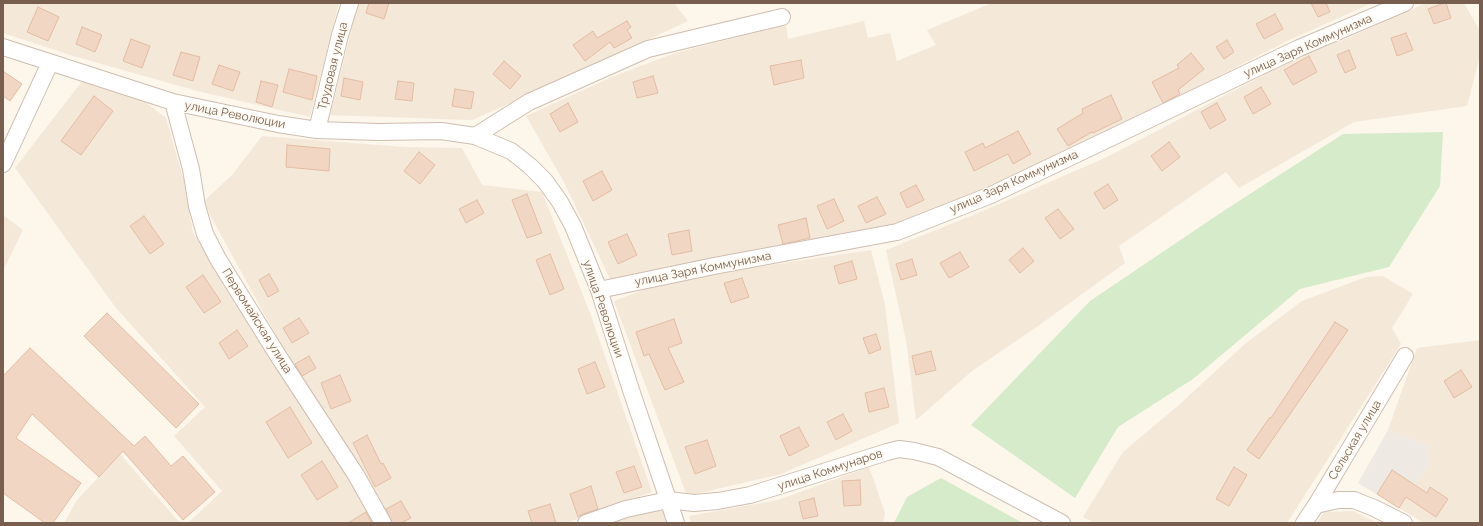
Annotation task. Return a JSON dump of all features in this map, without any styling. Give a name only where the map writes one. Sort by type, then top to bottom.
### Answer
[{"type":"street","name":"Трудовая улица","points":[[318,130],[340,35],[350,3]]},
{"type":"street","name":"улица Заря Коммунизма","points":[[599,290],[714,266],[897,232],[991,195],[1299,48],[1405,3]]},
{"type":"street","points":[[475,136],[529,102],[648,49],[782,17]]},
{"type":"street","name":"улица Революции","points":[[3,47],[173,102],[278,124],[318,130],[379,132],[441,131],[475,136],[511,152],[530,166],[545,181],[560,202],[573,226],[599,290],[676,523]]},
{"type":"street","points":[[3,164],[50,62]]},
{"type":"street","name":"Первомайская улица","points":[[173,102],[191,169],[197,206],[205,234],[218,259],[277,354],[356,475],[382,523]]},
{"type":"street","name":"Сельская улица","points":[[1304,523],[1405,356]]},
{"type":"street","name":"улица Коммунаров","points":[[586,523],[626,509],[668,500],[694,503],[750,496],[898,449],[938,457],[1062,523]]},
{"type":"street","points":[[1316,505],[1338,500],[1354,500],[1404,523]]},
{"type":"shaded area","points":[[3,3],[339,3],[310,117],[197,91],[70,55],[3,33]]},
{"type":"shaded area","points":[[358,3],[674,3],[688,21],[558,82],[472,120],[330,115]]},
{"type":"shaded area","points":[[992,3],[1372,3],[1287,41],[1127,123],[1019,174],[893,225],[610,279],[564,182],[526,116],[614,76],[675,53],[786,25],[788,39],[864,21],[868,38],[890,33],[897,61],[936,45],[927,30]]},
{"type":"shaded area","points":[[1426,3],[1464,3],[1480,31],[1480,55],[1467,106],[1354,122],[1239,188],[1226,172],[1119,246],[1125,263],[1038,326],[972,371],[916,420],[906,340],[886,250],[983,211],[1107,157],[1300,56],[1348,38]]},
{"type":"shaded area","points":[[83,80],[139,97],[166,118],[184,181],[193,233],[361,497],[375,523],[188,523],[222,491],[174,436],[205,407],[116,308],[15,168]]},
{"type":"shaded area","points":[[262,136],[405,147],[462,148],[482,185],[542,192],[590,313],[652,492],[567,523],[389,523],[280,343],[203,202],[233,174]]},
{"type":"shaded area","points":[[3,215],[23,230],[3,271]]},
{"type":"shaded area","points":[[871,250],[885,305],[899,423],[781,474],[687,496],[614,301],[670,280]]},
{"type":"shaded area","points":[[1383,276],[1413,294],[1392,328],[1401,344],[1287,523],[1095,523],[1083,517],[1123,452],[1180,404],[1246,343],[1302,301],[1366,277]]},
{"type":"shaded area","points":[[1480,340],[1480,523],[1424,523],[1399,508],[1429,465],[1427,445],[1388,430],[1417,348]]},
{"type":"shaded area","points":[[1388,430],[1427,445],[1429,465],[1399,508],[1358,483]]},
{"type":"shaded area","points":[[120,454],[180,523],[64,523],[77,500]]},
{"type":"shaded area","points":[[869,467],[885,513],[883,523],[691,523],[689,516],[778,500]]},
{"type":"shaded area","points":[[663,506],[669,523],[604,523]]},
{"type":"shaded area","points":[[1353,511],[1377,523],[1317,523],[1324,512]]},
{"type":"green space","points":[[1443,132],[1440,186],[1389,267],[1300,289],[1193,379],[1118,427],[1075,498],[971,425],[1090,301],[1222,212],[1343,134]]},
{"type":"green space","points":[[941,478],[1022,523],[894,523],[907,497]]},
{"type":"building","points":[[369,3],[389,3],[384,19],[366,13]]},
{"type":"building","points":[[1311,3],[1326,3],[1330,12],[1318,17]]},
{"type":"building","points":[[1446,3],[1451,18],[1434,24],[1428,9]]},
{"type":"building","points":[[38,7],[59,17],[48,41],[27,32]]},
{"type":"building","points":[[1275,14],[1283,29],[1264,39],[1256,24]]},
{"type":"building","points":[[627,21],[631,27],[627,30],[632,38],[614,48],[610,42],[585,61],[573,45],[593,31],[597,38]]},
{"type":"building","points":[[82,27],[102,35],[95,52],[76,44]]},
{"type":"building","points":[[1406,33],[1413,50],[1397,56],[1391,38]]},
{"type":"building","points":[[131,39],[150,46],[142,68],[123,61]]},
{"type":"building","points":[[1227,40],[1234,52],[1224,59],[1216,47]]},
{"type":"building","points":[[1349,50],[1356,68],[1345,73],[1337,55]]},
{"type":"building","points":[[181,52],[200,57],[193,81],[173,75]]},
{"type":"building","points":[[1191,53],[1204,69],[1178,90],[1180,94],[1163,103],[1152,82],[1179,68],[1177,65]]},
{"type":"building","points":[[1309,56],[1317,72],[1293,85],[1284,70]]},
{"type":"building","points":[[801,60],[804,78],[774,85],[770,66]]},
{"type":"building","points":[[504,61],[521,76],[510,89],[493,74]]},
{"type":"building","points":[[219,65],[240,72],[233,91],[212,84]]},
{"type":"building","points":[[289,69],[317,76],[312,100],[283,92]]},
{"type":"building","points":[[3,71],[22,84],[10,101],[3,96]]},
{"type":"building","points":[[653,76],[658,93],[637,98],[633,82]]},
{"type":"building","points":[[344,78],[363,82],[360,100],[341,96]]},
{"type":"building","points":[[261,81],[278,85],[272,107],[256,102]]},
{"type":"building","points":[[398,81],[414,83],[412,101],[395,99]]},
{"type":"building","points":[[1261,87],[1271,104],[1253,114],[1244,97]]},
{"type":"building","points":[[455,89],[474,92],[471,109],[452,106]]},
{"type":"building","points":[[1111,95],[1122,119],[1093,133],[1092,132],[1068,146],[1057,129],[1083,113],[1082,109]]},
{"type":"building","points":[[94,96],[113,111],[81,155],[61,141]]},
{"type":"building","points":[[568,103],[578,122],[560,132],[550,114]]},
{"type":"building","points":[[1217,103],[1226,120],[1210,129],[1201,112]]},
{"type":"building","points":[[1018,131],[1031,154],[1013,164],[1008,154],[974,171],[965,152],[983,143],[985,148]]},
{"type":"building","points":[[1169,142],[1180,157],[1162,171],[1151,156]]},
{"type":"building","points":[[287,145],[330,149],[329,171],[286,167]]},
{"type":"building","points":[[419,152],[435,165],[420,184],[404,171]]},
{"type":"building","points":[[602,171],[612,190],[593,201],[583,181]]},
{"type":"building","points":[[1108,184],[1118,200],[1104,209],[1094,193]]},
{"type":"building","points":[[916,185],[924,200],[907,208],[900,193]]},
{"type":"building","points":[[527,194],[542,233],[527,238],[512,200]]},
{"type":"building","points":[[877,197],[886,214],[866,223],[858,206]]},
{"type":"building","points":[[834,199],[844,221],[827,229],[817,206]]},
{"type":"building","points":[[477,200],[484,213],[466,223],[459,209]]},
{"type":"building","points":[[1058,209],[1074,229],[1060,239],[1045,218]]},
{"type":"building","points":[[144,216],[164,244],[150,254],[130,226]]},
{"type":"building","points":[[806,218],[810,238],[783,244],[778,225]]},
{"type":"building","points":[[689,230],[692,251],[672,255],[668,234]]},
{"type":"building","points":[[627,234],[637,255],[618,264],[608,242]]},
{"type":"building","points":[[1023,248],[1034,261],[1020,273],[1009,260]]},
{"type":"building","points":[[960,252],[969,267],[949,278],[940,263]]},
{"type":"building","points":[[550,254],[564,289],[550,295],[536,260]]},
{"type":"building","points":[[912,259],[917,275],[901,280],[896,264]]},
{"type":"building","points":[[852,261],[857,279],[839,284],[834,266]]},
{"type":"building","points":[[269,274],[279,291],[268,297],[259,280]]},
{"type":"building","points":[[203,275],[221,302],[204,313],[186,287]]},
{"type":"building","points":[[742,278],[749,297],[731,303],[724,283]]},
{"type":"building","points":[[107,313],[199,404],[176,428],[84,336]]},
{"type":"building","points":[[299,318],[309,333],[292,343],[283,328]]},
{"type":"building","points":[[674,319],[682,343],[668,348],[684,382],[665,390],[649,354],[644,356],[636,332]]},
{"type":"building","points":[[1335,322],[1348,330],[1259,459],[1247,450],[1270,417],[1271,418]]},
{"type":"building","points":[[237,330],[248,346],[229,359],[219,343]]},
{"type":"building","points":[[876,334],[881,349],[869,354],[863,338]]},
{"type":"building","points":[[30,348],[134,446],[145,436],[171,466],[183,456],[215,492],[183,520],[123,451],[99,477],[32,414],[16,438],[81,483],[53,523],[45,523],[3,493],[3,376]]},
{"type":"building","points":[[931,351],[936,370],[916,375],[912,356]]},
{"type":"building","points":[[309,356],[316,368],[302,376],[295,364]]},
{"type":"building","points":[[595,362],[605,387],[587,394],[578,369]]},
{"type":"building","points":[[1461,370],[1472,387],[1454,398],[1444,381]]},
{"type":"building","points":[[340,375],[351,401],[331,409],[321,383]]},
{"type":"building","points":[[884,388],[889,407],[869,412],[865,393]]},
{"type":"building","points":[[290,407],[312,443],[288,458],[266,422]]},
{"type":"building","points":[[843,414],[852,431],[836,440],[827,422]]},
{"type":"building","points":[[799,427],[809,446],[789,456],[780,436]]},
{"type":"building","points":[[367,435],[381,464],[383,463],[391,478],[375,487],[353,443]]},
{"type":"building","points":[[707,440],[716,466],[695,474],[685,447]]},
{"type":"building","points":[[322,461],[338,487],[317,500],[301,475]]},
{"type":"building","points":[[634,466],[642,487],[624,493],[616,472]]},
{"type":"building","points":[[1234,467],[1247,475],[1229,506],[1216,499]]},
{"type":"building","points":[[1392,470],[1427,493],[1430,487],[1448,499],[1436,517],[1406,497],[1399,508],[1377,494]]},
{"type":"building","points":[[860,480],[861,505],[844,506],[842,481]]},
{"type":"building","points":[[591,486],[598,509],[578,517],[570,494]]},
{"type":"building","points":[[814,498],[818,516],[803,519],[799,502]]},
{"type":"building","points":[[401,501],[411,518],[401,523],[392,523],[386,509]]},
{"type":"building","points":[[550,504],[556,523],[532,523],[528,511]]},
{"type":"building","points":[[366,512],[372,523],[348,523]]}]
